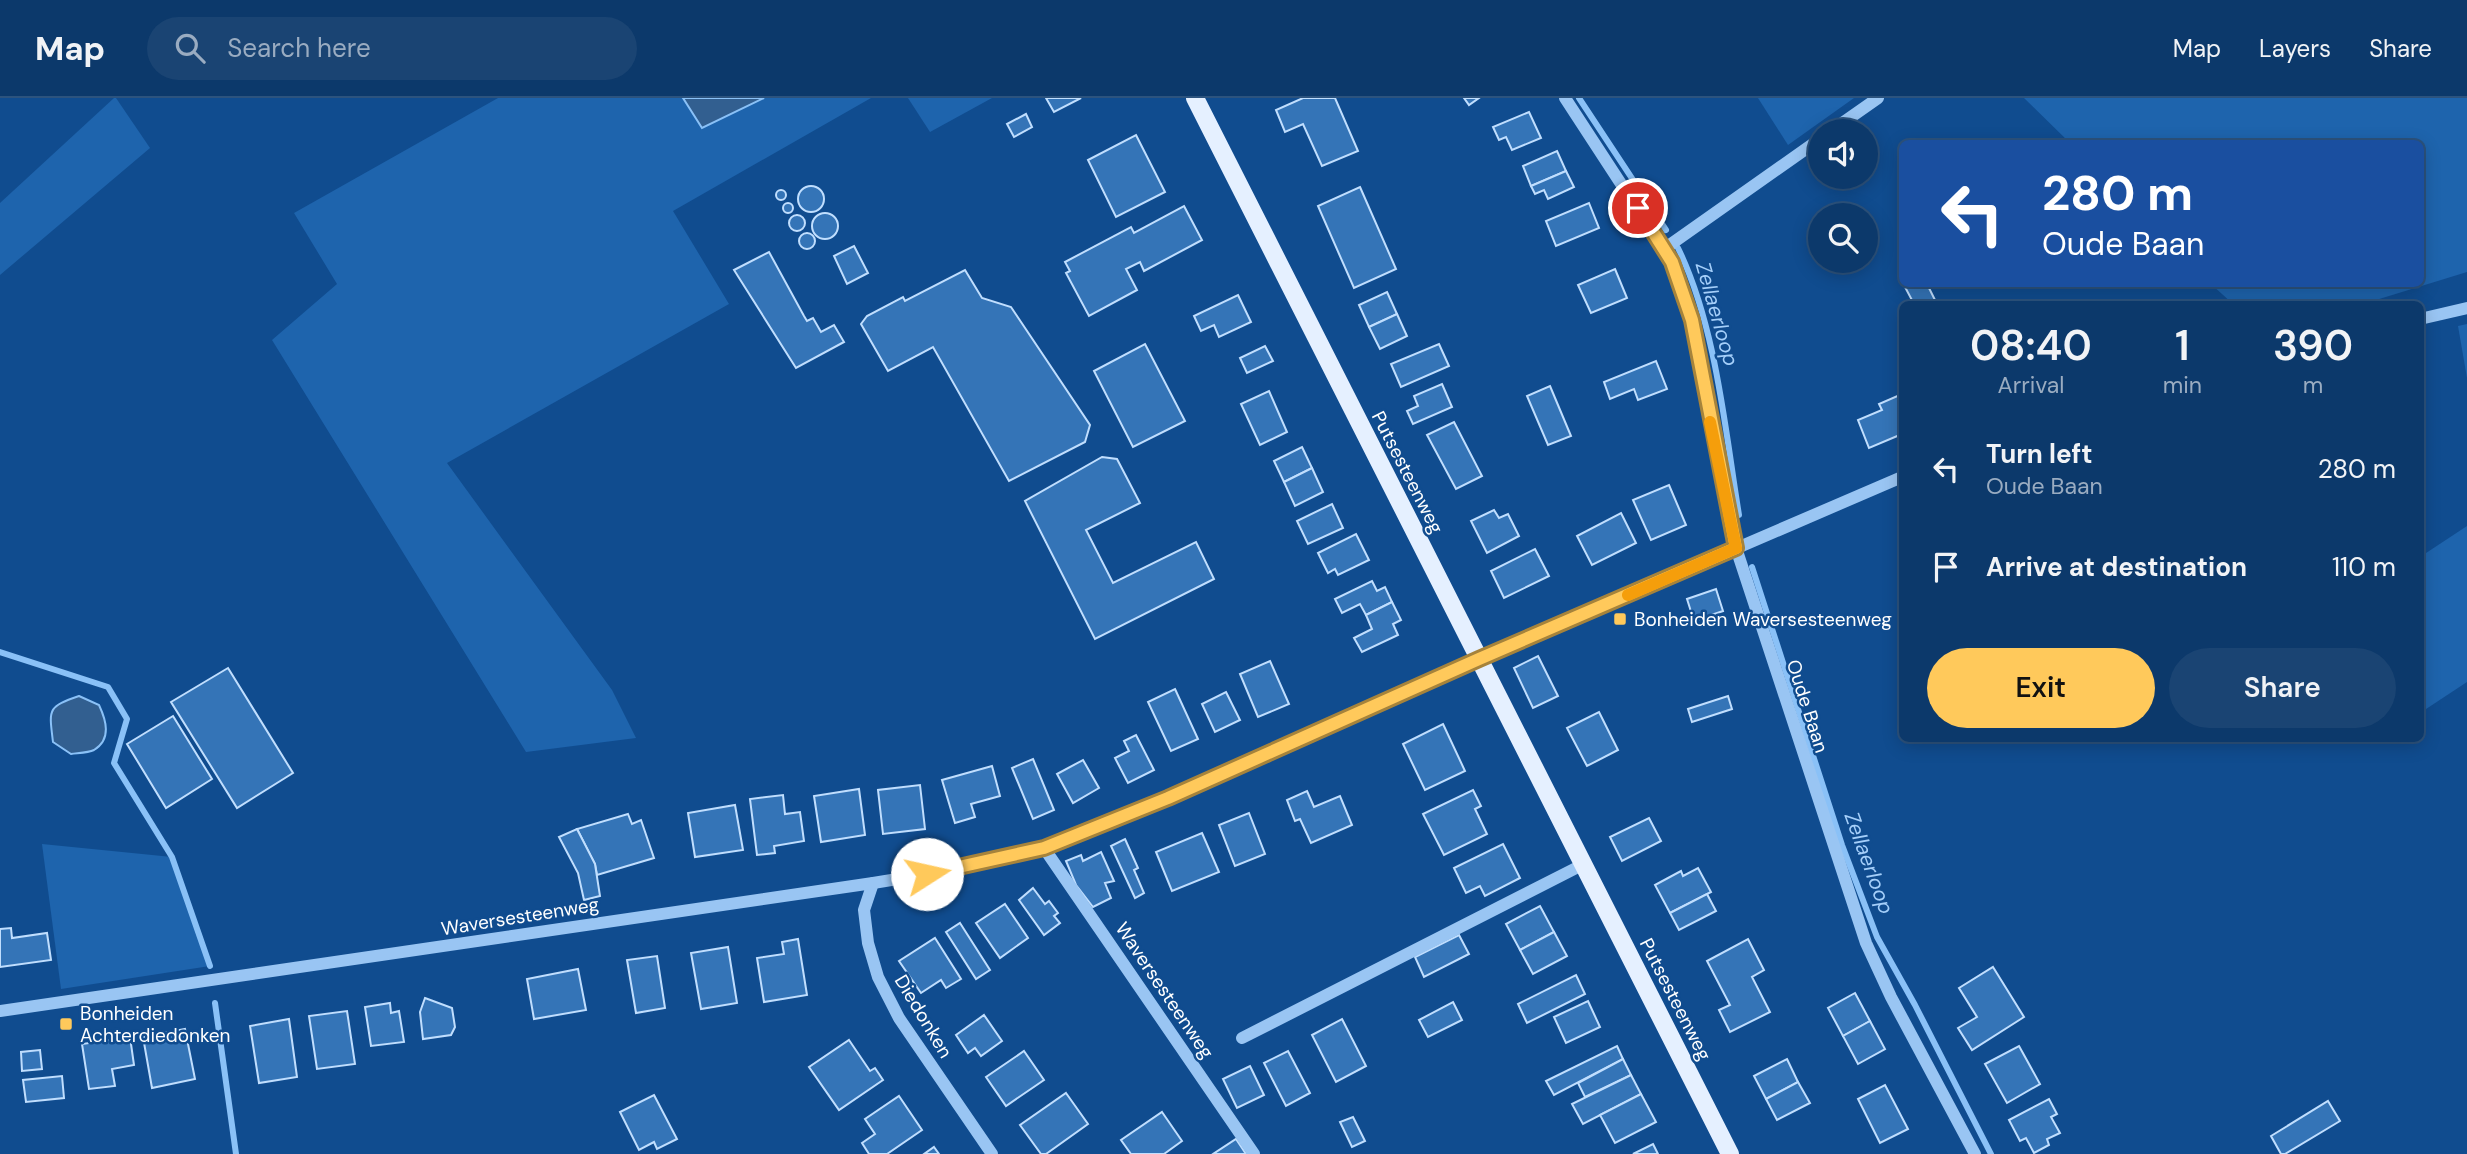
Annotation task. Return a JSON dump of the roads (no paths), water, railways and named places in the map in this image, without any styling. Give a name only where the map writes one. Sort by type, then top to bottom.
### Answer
[{"type":"main road","name":"Putsesteenweg","points":[[1195,98],[1730,1154]]},
{"type":"street","name":"Oude Baan","points":[[1565,98],[1672,262],[1692,320],[1736,548],[1866,943],[1891,997],[1975,1154]]},
{"type":"street","points":[[1848,119],[1878,98]]},
{"type":"street","points":[[1664,249],[1808,147]]},
{"type":"street","points":[[2424,318],[2467,308]]},
{"type":"street","name":"Waversesteenweg","points":[[0,1012],[873,883],[953,870],[1044,848],[1168,798],[1479,659],[1899,478]]},
{"type":"street","name":"Waversesteenweg","points":[[1044,848],[1254,1154]]},
{"type":"street","points":[[1242,1038],[1584,864]]},
{"type":"street","name":"Diedonken","points":[[873,883],[864,910],[878,977],[899,1018],[992,1154]]},
{"type":"waterway","points":[[1579,98],[1666,230]]},
{"type":"waterway","name":"Zellaerloop","points":[[1678,248],[1691,278],[1710,344],[1724,413],[1739,515]]},
{"type":"waterway","name":"Zellaerloop","points":[[1752,567],[1842,845],[1877,937],[1991,1154]]},
{"type":"waterway","points":[[0,652],[108,687],[127,719],[114,763],[172,857],[210,966]]},
{"type":"waterway","points":[[215,1003],[236,1154]]},
{"type":"place","name":"Bonheiden Waversesteenweg","points":[[1620,619]]},
{"type":"place","name":"Bonheiden Achterdiedonken","points":[[66,1024]]}]
